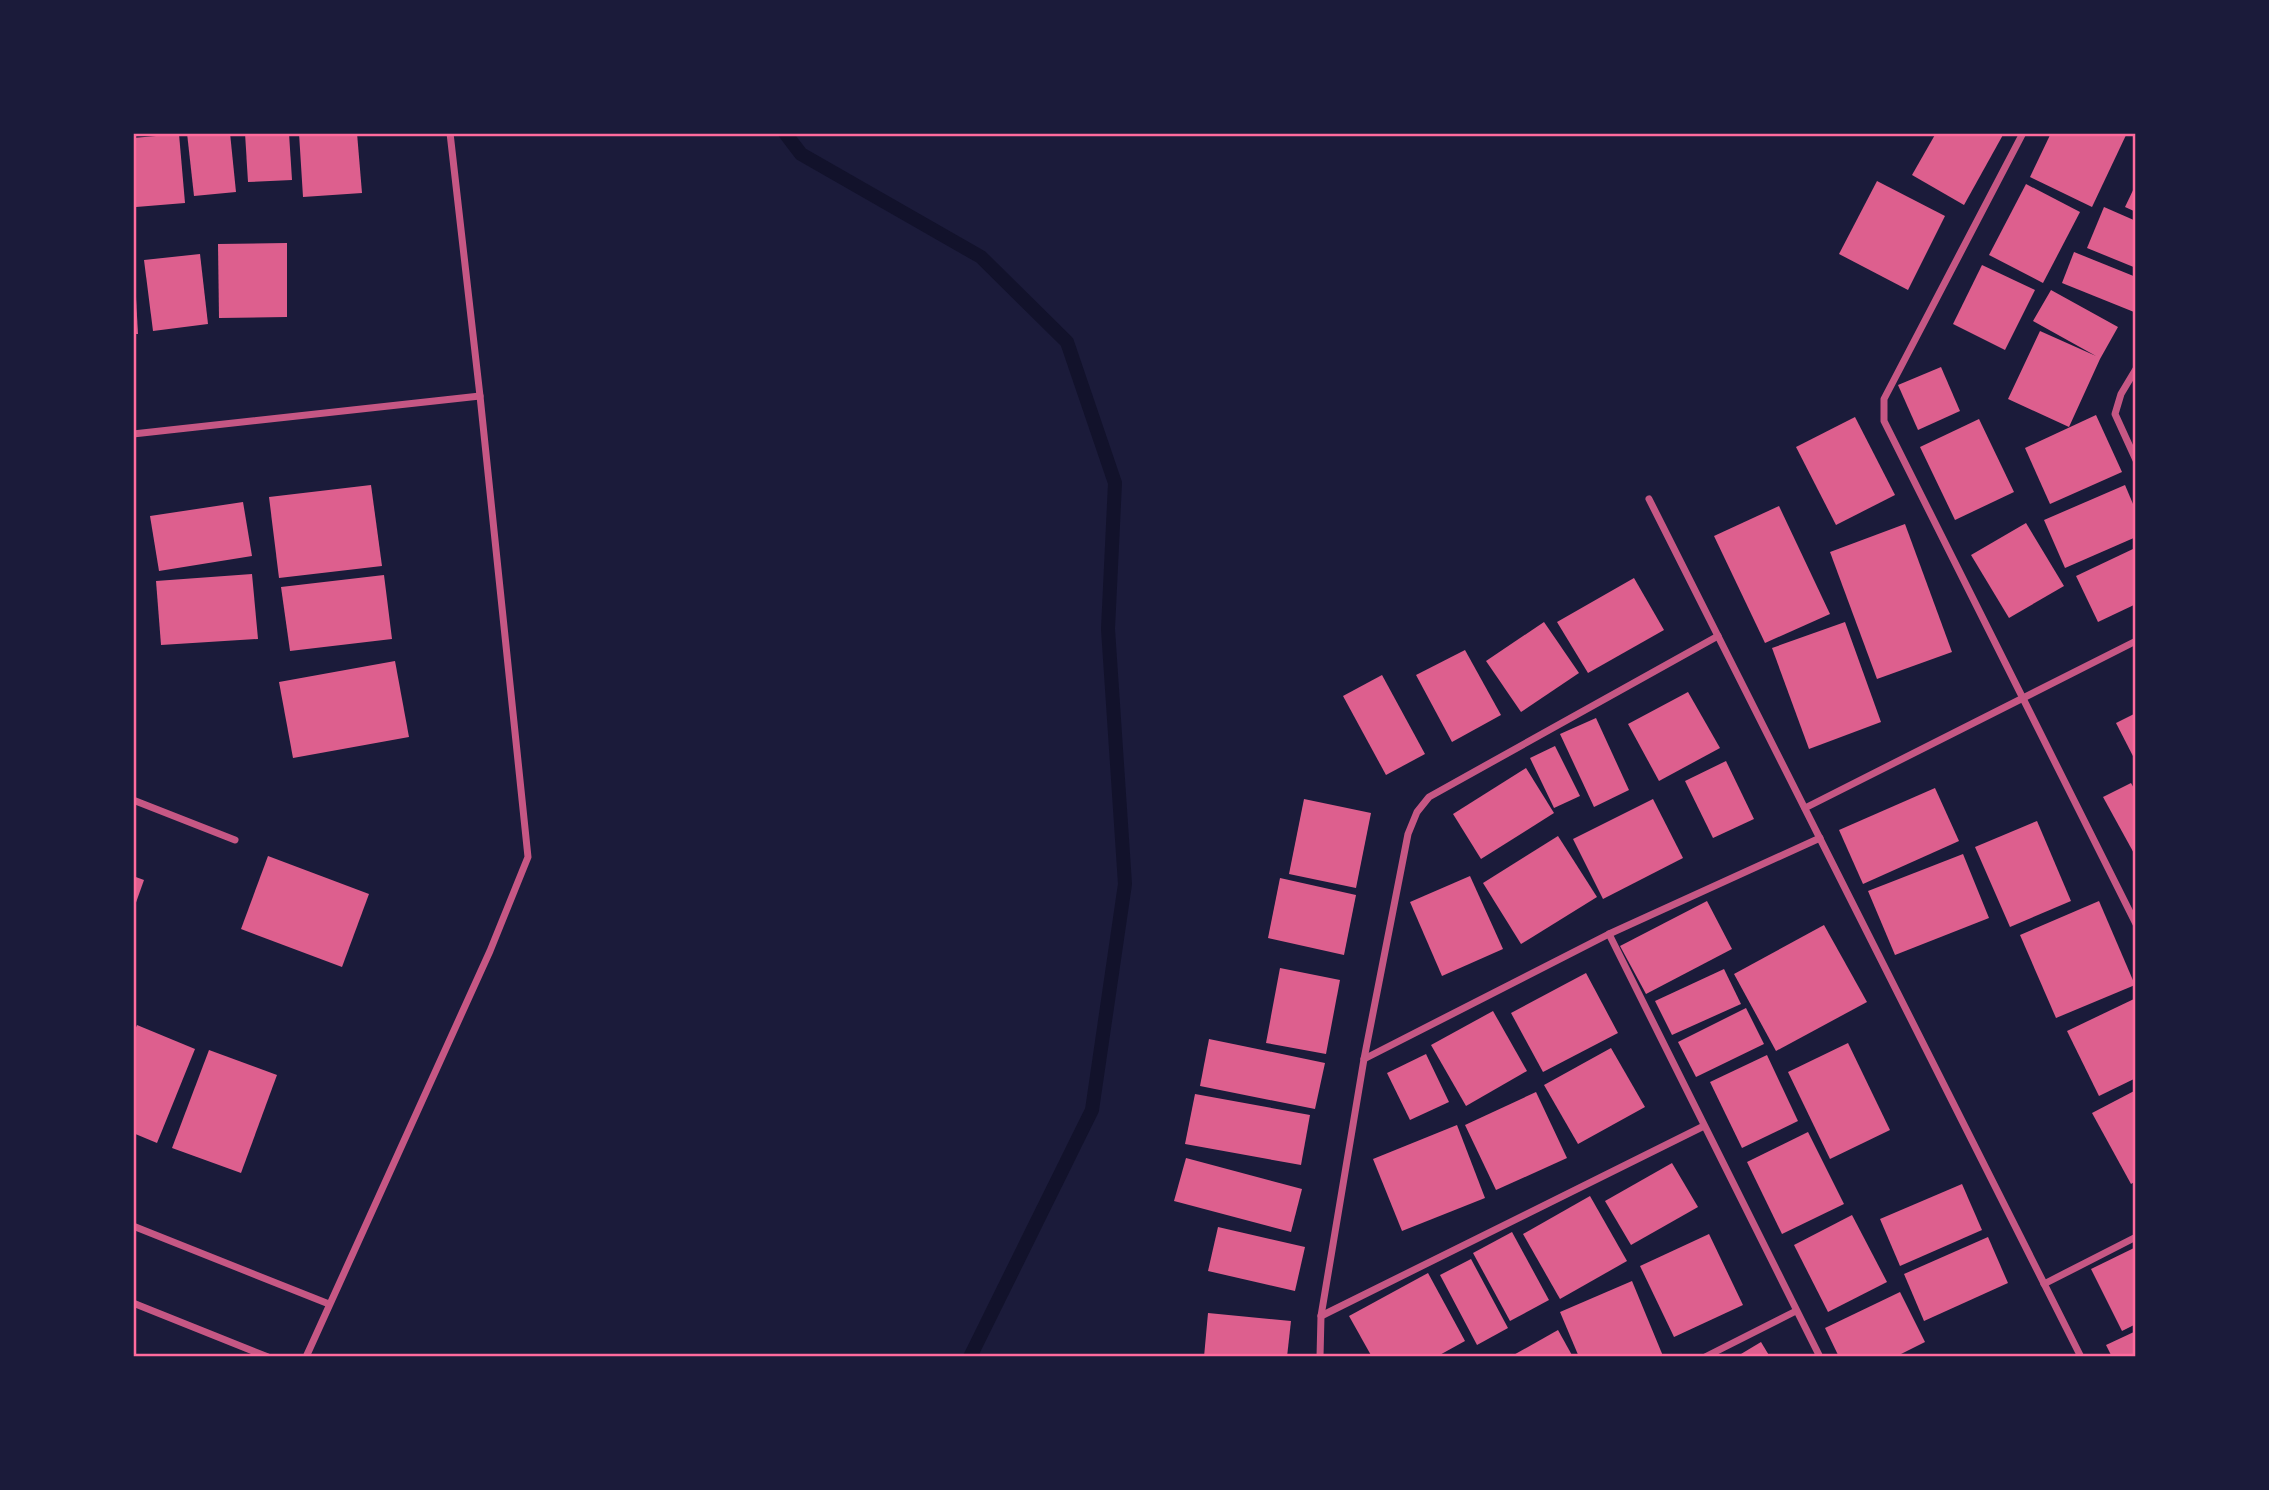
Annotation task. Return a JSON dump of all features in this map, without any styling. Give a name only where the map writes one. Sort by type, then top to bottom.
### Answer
[{"type":"street","points":[[306,1357],[490,951],[528,857],[450,133]]},
{"type":"street","points":[[2023,133],[1884,399],[1884,421],[2136,924]]},
{"type":"street","points":[[2136,369],[2121,394],[2115,414],[2136,460]]},
{"type":"street","points":[[133,434],[480,396]]},
{"type":"street","points":[[1649,499],[2081,1357]]},
{"type":"street","points":[[1320,1357],[1321,1316],[1364,1059],[1408,834],[1417,812],[1429,797],[1718,636]]},
{"type":"street","points":[[1805,808],[2136,641]]},
{"type":"street","points":[[133,800],[234,840]]},
{"type":"street","points":[[1364,1059],[1609,934],[1820,838]]},
{"type":"street","points":[[1609,934],[1820,1357]]},
{"type":"street","points":[[1321,1316],[1704,1126]]},
{"type":"street","points":[[133,1226],[329,1304]]},
{"type":"street","points":[[2044,1284],[2136,1237]]},
{"type":"street","points":[[133,1303],[268,1357]]},
{"type":"street","points":[[1705,1357],[1797,1311]]},
{"type":"building","points":[[187,133],[230,133],[236,192],[194,196]]},
{"type":"building","points":[[245,133],[289,133],[292,180],[248,182]]},
{"type":"building","points":[[299,133],[357,133],[362,193],[303,197]]},
{"type":"building","points":[[1936,133],[2004,133],[1964,205],[1912,175]]},
{"type":"building","points":[[2051,133],[2127,133],[2092,207],[2030,177]]},
{"type":"building","points":[[179,134],[185,203],[136,207],[133,138]]},
{"type":"building","points":[[1877,181],[1945,216],[1908,290],[1839,254]]},
{"type":"building","points":[[2026,184],[2080,212],[2043,283],[1989,255]]},
{"type":"building","points":[[2136,184],[2136,212],[2125,207]]},
{"type":"building","points":[[2104,207],[2136,221],[2136,268],[2087,248]]},
{"type":"building","points":[[287,243],[287,317],[219,318],[218,244]]},
{"type":"building","points":[[2074,252],[2136,277],[2134,312],[2062,283]]},
{"type":"building","points":[[200,254],[208,324],[153,331],[144,260]]},
{"type":"building","points":[[1982,265],[2035,290],[2005,350],[1953,324]]},
{"type":"building","points":[[135,279],[138,334],[133,334]]},
{"type":"building","points":[[2051,290],[2118,327],[2069,427],[2008,399],[2040,331],[2096,356],[2033,321]]},
{"type":"building","points":[[1941,367],[1960,411],[1918,430],[1898,385]]},
{"type":"building","points":[[2096,415],[2122,472],[2050,504],[2025,448]]},
{"type":"building","points":[[1855,417],[1895,495],[1836,525],[1796,447]]},
{"type":"building","points":[[1979,419],[2014,492],[1955,520],[1920,447]]},
{"type":"building","points":[[371,485],[382,566],[279,578],[269,497]]},
{"type":"building","points":[[2125,485],[2136,511],[2136,537],[2065,568],[2044,520]]},
{"type":"building","points":[[243,502],[252,556],[159,571],[150,516]]},
{"type":"building","points":[[1779,506],[1830,614],[1765,643],[1714,536]]},
{"type":"building","points":[[2026,523],[2064,586],[2009,618],[1971,555]]},
{"type":"building","points":[[1905,524],[1952,652],[1877,679],[1830,552]]},
{"type":"building","points":[[2133,549],[2136,555],[2136,604],[2098,622],[2076,576]]},
{"type":"building","points":[[252,574],[258,639],[161,645],[156,581]]},
{"type":"building","points":[[384,575],[392,639],[290,651],[281,587]]},
{"type":"building","points":[[1634,578],[1664,630],[1588,673],[1557,622]]},
{"type":"building","points":[[1544,622],[1579,673],[1521,712],[1486,661]]},
{"type":"building","points":[[1845,622],[1881,722],[1809,749],[1772,648]]},
{"type":"building","points":[[1465,650],[1501,715],[1452,742],[1416,675]]},
{"type":"building","points":[[395,661],[409,737],[293,758],[279,682]]},
{"type":"building","points":[[1382,675],[1425,754],[1386,775],[1343,696]]},
{"type":"building","points":[[1688,692],[1720,748],[1659,781],[1628,724]]},
{"type":"building","points":[[2136,713],[2136,762],[2116,723]]},
{"type":"building","points":[[1596,718],[1629,790],[1594,807],[1560,734]]},
{"type":"building","points":[[1555,746],[1580,796],[1554,808],[1530,758]]},
{"type":"building","points":[[1726,761],[1754,819],[1713,838],[1685,781]]},
{"type":"building","points":[[1526,768],[1554,813],[1481,859],[1453,814]]},
{"type":"building","points":[[2131,783],[2136,792],[2136,857],[2103,797]]},
{"type":"building","points":[[1935,788],[1959,841],[1863,884],[1839,830]]},
{"type":"building","points":[[1304,799],[1371,813],[1356,888],[1289,874]]},
{"type":"building","points":[[1653,799],[1683,858],[1603,899],[1573,839]]},
{"type":"building","points":[[2037,821],[2071,901],[2010,927],[1975,847]]},
{"type":"building","points":[[1558,836],[1597,897],[1521,944],[1483,883]]},
{"type":"building","points":[[1963,854],[1989,918],[1895,955],[1868,891]]},
{"type":"building","points":[[268,856],[369,894],[342,967],[241,929]]},
{"type":"building","points":[[133,876],[144,880],[133,911]]},
{"type":"building","points":[[1470,876],[1503,949],[1442,976],[1410,902]]},
{"type":"building","points":[[1280,878],[1356,895],[1344,955],[1268,938]]},
{"type":"building","points":[[1707,901],[1732,949],[1646,994],[1620,946]]},
{"type":"building","points":[[2099,901],[2135,985],[2056,1018],[2020,935]]},
{"type":"building","points":[[1824,925],[1867,1002],[1776,1051],[1734,974]]},
{"type":"building","points":[[1280,968],[1340,980],[1326,1054],[1266,1043]]},
{"type":"building","points":[[1724,969],[1741,1004],[1672,1035],[1655,1001]]},
{"type":"building","points":[[1586,973],[1618,1033],[1543,1072],[1511,1013]]},
{"type":"building","points":[[2136,998],[2136,1078],[2099,1096],[2067,1031]]},
{"type":"building","points":[[1746,1008],[1764,1044],[1696,1077],[1678,1042]]},
{"type":"building","points":[[1493,1011],[1527,1071],[1466,1106],[1431,1045]]},
{"type":"building","points":[[137,1025],[195,1049],[157,1143],[133,1133],[133,1034]]},
{"type":"building","points":[[1209,1039],[1325,1063],[1315,1109],[1200,1086]]},
{"type":"building","points":[[1848,1043],[1890,1130],[1830,1159],[1788,1072]]},
{"type":"building","points":[[1611,1048],[1645,1107],[1578,1144],[1544,1085]]},
{"type":"building","points":[[209,1050],[277,1075],[241,1173],[172,1148]]},
{"type":"building","points":[[1426,1054],[1449,1102],[1410,1120],[1387,1073]]},
{"type":"building","points":[[1767,1055],[1798,1121],[1742,1148],[1710,1082]]},
{"type":"building","points":[[2136,1090],[2136,1181],[2131,1184],[2092,1113]]},
{"type":"building","points":[[1536,1092],[1567,1158],[1496,1190],[1465,1125]]},
{"type":"building","points":[[1195,1094],[1310,1115],[1301,1165],[1185,1144]]},
{"type":"building","points":[[1457,1125],[1485,1198],[1402,1231],[1373,1159]]},
{"type":"building","points":[[1808,1132],[1844,1204],[1782,1234],[1747,1162]]},
{"type":"building","points":[[1186,1158],[1302,1189],[1291,1232],[1174,1201]]},
{"type":"building","points":[[1672,1163],[1698,1207],[1631,1245],[1605,1201]]},
{"type":"building","points":[[1962,1184],[1982,1230],[1900,1266],[1880,1219]]},
{"type":"building","points":[[1590,1196],[1627,1261],[1560,1299],[1523,1234]]},
{"type":"building","points":[[1852,1215],[1887,1282],[1828,1312],[1794,1245]]},
{"type":"building","points":[[1218,1227],[1305,1247],[1295,1291],[1208,1271]]},
{"type":"building","points":[[1512,1232],[1549,1300],[1510,1321],[1473,1253]]},
{"type":"building","points":[[1709,1234],[1743,1305],[1674,1337],[1640,1266]]},
{"type":"building","points":[[1988,1237],[2008,1283],[1924,1321],[1904,1274]]},
{"type":"building","points":[[2136,1247],[2136,1324],[2122,1331],[2091,1269]]},
{"type":"building","points":[[1471,1259],[1508,1328],[1477,1345],[1440,1275]]},
{"type":"building","points":[[1428,1273],[1465,1341],[1436,1357],[1372,1357],[1349,1316]]},
{"type":"building","points":[[1632,1281],[1663,1356],[1579,1357],[1560,1312]]},
{"type":"building","points":[[1900,1292],[1925,1342],[1895,1357],[1839,1357],[1825,1328]]},
{"type":"building","points":[[1208,1313],[1291,1321],[1287,1357],[1204,1357]]},
{"type":"building","points":[[1558,1330],[1573,1357],[1510,1357]]},
{"type":"building","points":[[2136,1331],[2136,1357],[2112,1357],[2106,1345]]},
{"type":"building","points":[[1761,1342],[1770,1357],[1736,1357]]},
{"type":"waterway","points":[[785,133],[801,154],[981,257],[1067,342],[1115,483],[1108,629],[1125,884],[1092,1110],[970,1357]]}]
